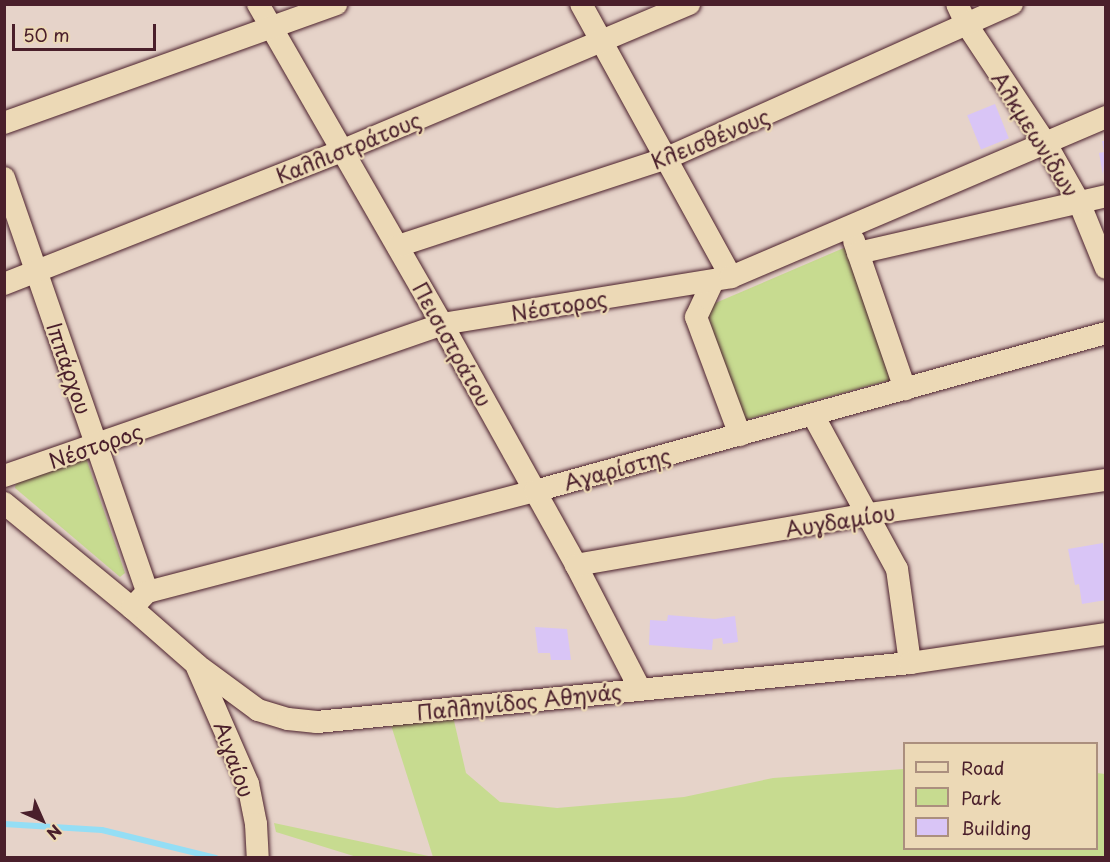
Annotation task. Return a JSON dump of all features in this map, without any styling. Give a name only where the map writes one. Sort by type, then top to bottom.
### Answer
[{"type":"street","name":"Πεισιστράτου","points":[[258,4],[442,324],[576,565],[640,688]]},
{"type":"street","points":[[4,123],[336,4]]},
{"type":"street","points":[[581,4],[667,158],[722,279],[696,317],[740,435]]},
{"type":"street","name":"Καλλιστράτους","points":[[4,284],[341,151],[689,4]]},
{"type":"street","name":"Αλκμεωνίδων","points":[[957,4],[967,25],[1046,144],[1079,202],[1106,268]]},
{"type":"street","name":"Κλεισθένους","points":[[398,246],[667,158],[1012,4]]},
{"type":"street","name":"Νέστορος","points":[[4,476],[442,324],[722,279],[849,228],[1106,117]]},
{"type":"street","name":"Ιππάρχου","points":[[4,178],[96,444],[140,600]]},
{"type":"street","points":[[858,253],[1106,196]]},
{"type":"street","points":[[849,228],[905,389]]},
{"type":"street","name":"Αγαρίστης","points":[[140,600],[1106,333]]},
{"type":"street","points":[[813,415],[897,569],[910,663]]},
{"type":"street","name":"Αυγδαμίου","points":[[576,565],[869,514],[1106,480]]},
{"type":"street","name":"Παλληνίδος Αθηνάς","points":[[4,503],[140,600],[197,665],[258,710],[288,719],[317,722],[640,688],[910,663],[1106,634]]},
{"type":"street","name":"Αιγαίου","points":[[197,665],[248,784],[258,858]]},
{"type":"green space","points":[[846,247],[890,380],[738,422],[706,307]]},
{"type":"green space","points":[[86,458],[125,573],[120,577],[15,488],[16,483]]},
{"type":"green space","points":[[452,712],[466,773],[500,802],[557,808],[684,797],[773,778],[903,769],[903,850],[1098,850],[1098,773],[1105,774],[1105,857],[360,858],[276,832],[274,823],[433,857],[390,722]]},
{"type":"building","points":[[995,104],[1009,138],[981,150],[967,115]]},
{"type":"building","points":[[1102,141],[1106,141],[1103,175],[1099,153],[1104,152]]},
{"type":"building","points":[[1103,543],[1106,600],[1082,604],[1079,584],[1075,585],[1068,549]]},
{"type":"building","points":[[668,615],[715,619],[735,616],[738,642],[723,644],[722,638],[713,639],[712,650],[649,645],[650,620],[667,621]]},
{"type":"building","points":[[535,627],[567,629],[571,660],[551,660],[550,653],[538,653]]},
{"type":"waterway","points":[[4,824],[102,830],[216,858]]}]
